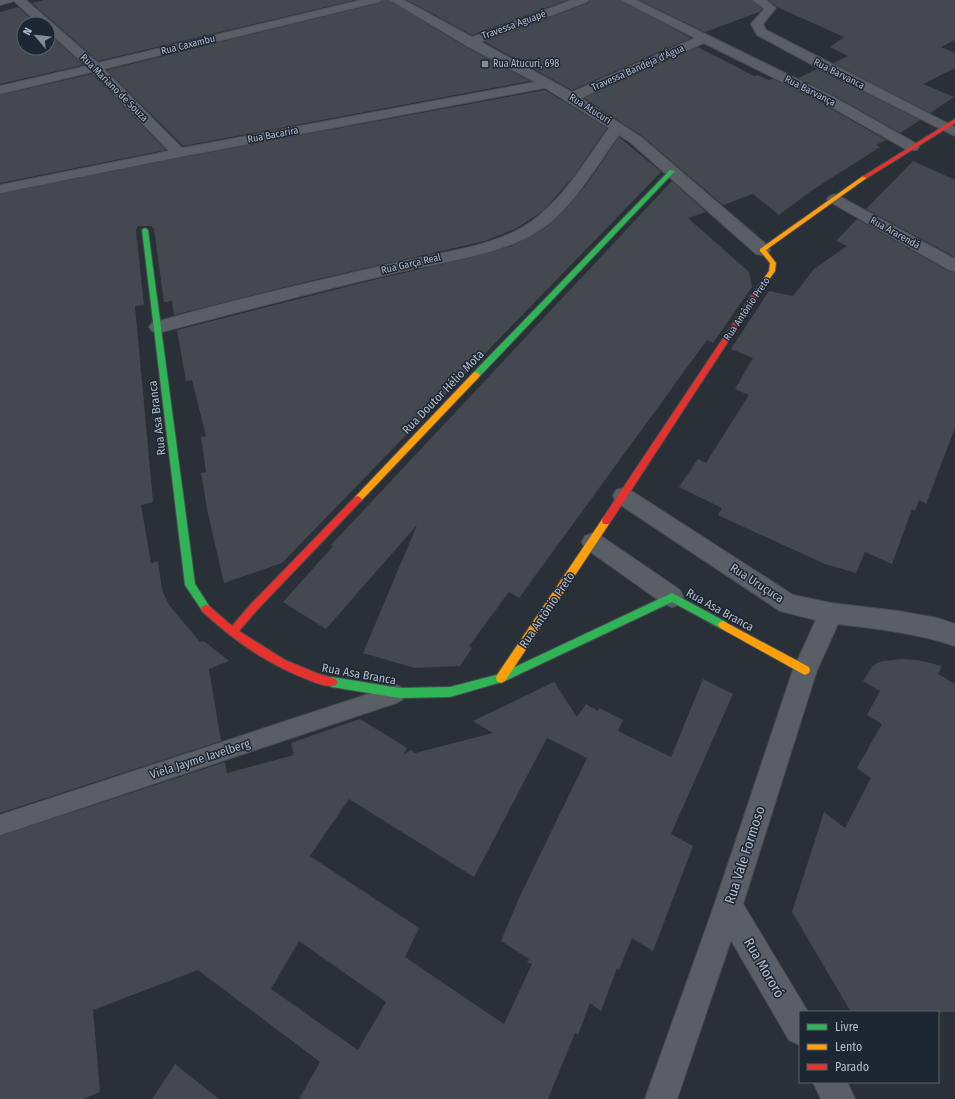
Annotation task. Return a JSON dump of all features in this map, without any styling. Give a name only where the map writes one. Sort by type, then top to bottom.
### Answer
[{"type":"street","points":[[0,2],[9,0]]},
{"type":"street","name":"Rua Mariano de Souza","points":[[19,0],[37,16]]},
{"type":"street","name":"Rua Caxambu","points":[[0,90],[375,0]]},
{"type":"street","name":"Rua Atucuri","points":[[396,0],[469,42],[571,97],[618,127],[636,140],[762,250]]},
{"type":"street","name":"Travessa Aguapé","points":[[469,42],[583,0]]},
{"type":"street","points":[[627,0],[705,38]]},
{"type":"street","name":"Rua Barvanca","points":[[759,0],[770,8],[769,13],[760,19],[757,24],[761,32],[774,41],[948,128]]},
{"type":"street","name":"Rua Mariano de Souza","points":[[56,33],[96,67],[179,153]]},
{"type":"street","name":"Travessa Bandeja d'Água","points":[[571,97],[705,38]]},
{"type":"street","name":"Rua Barvança","points":[[705,38],[915,145]]},
{"type":"street","name":"Rua Bacarira","points":[[0,189],[179,153],[546,84]]},
{"type":"street","name":"Rua Garça Real","points":[[158,327],[277,296],[473,249],[521,234],[538,224],[561,202],[618,127]]},
{"type":"street","points":[[762,250],[915,145],[948,128]]},
{"type":"street","name":"Rua Doutor Hélio Mota","points":[[233,632],[260,600],[672,171]]},
{"type":"street","name":"Rua Ararendá","points":[[835,199],[955,266]]},
{"type":"street","name":"Rua Asa Branca","points":[[145,230],[190,585],[206,610],[233,632],[276,661],[318,680],[399,693],[450,692],[501,678],[672,597],[806,670]]},
{"type":"street","name":"Rua Antônio Preto","points":[[501,678],[593,542],[772,271],[773,263],[762,250]]},
{"type":"street","name":"Rua Uruçuca","points":[[623,496],[779,599],[800,608],[898,621],[937,629],[955,635]]},
{"type":"street","points":[[593,542],[672,597]]},
{"type":"street","name":"Rua Vale Formoso","points":[[661,1099],[728,906],[806,670],[831,612]]},
{"type":"street","name":"Rua Mororó","points":[[728,906],[799,1027]]},
{"type":"street","points":[[831,1083],[839,1099]]},
{"type":"lane","name":"Viela Jayme Iavelberg","points":[[0,825],[399,693]]},
{"type":"building","points":[[44,0],[355,0],[98,61],[56,24],[56,16],[47,16],[32,3]]},
{"type":"building","points":[[382,0],[389,0],[464,46],[530,81],[183,146],[107,70],[379,3]]},
{"type":"building","points":[[407,0],[568,0],[472,35]]},
{"type":"building","points":[[590,0],[620,0],[691,38],[572,90],[485,42],[588,3]]},
{"type":"building","points":[[639,0],[752,0],[762,9],[759,12],[705,32]]},
{"type":"building","points":[[768,0],[955,0],[955,40],[941,47],[955,53],[955,68],[923,84],[954,97],[930,113],[833,63],[848,56],[830,47],[844,37],[777,7]]},
{"type":"building","points":[[18,7],[28,16],[16,16],[16,56],[56,56],[56,40],[83,65],[0,84],[0,12]]},
{"type":"building","points":[[698,47],[754,76],[758,75],[768,80],[773,79],[823,104],[886,140],[876,145],[880,147],[811,191],[779,215],[753,194],[723,205],[642,136],[584,98]]},
{"type":"building","points":[[817,69],[920,120],[900,133],[835,96],[798,78]]},
{"type":"building","points":[[92,74],[166,150],[0,183],[0,95]]},
{"type":"building","points":[[545,90],[607,128],[573,177],[543,211],[517,228],[485,241],[305,282],[174,315],[172,301],[164,302],[154,229],[151,226],[138,226],[136,230],[144,305],[135,306],[153,502],[141,505],[151,563],[158,561],[162,590],[169,605],[200,642],[204,641],[229,661],[209,669],[221,741],[0,813],[0,194],[179,158]]},
{"type":"building","points":[[619,137],[661,172],[282,563],[224,583],[208,514],[201,473],[206,472],[201,437],[206,436],[192,380],[186,381],[177,330],[369,281],[474,257],[512,246],[544,229],[566,209],[586,185]]},
{"type":"building","points":[[913,161],[955,180],[955,257],[866,209]]},
{"type":"building","points":[[672,181],[706,212],[688,218],[749,272],[752,287],[713,343],[707,340],[519,598],[509,592],[469,646],[472,648],[460,666],[415,668],[363,653],[417,525],[326,629],[283,602],[334,545],[330,546]]},
{"type":"building","points":[[857,219],[948,271],[955,272],[955,428],[926,504],[919,500],[915,511],[912,509],[892,564],[865,552],[856,573],[825,564],[718,515],[722,508],[679,487],[698,459],[706,463],[749,395],[735,389],[753,358],[731,349],[769,291],[793,296],[814,269],[847,246],[836,241]]},
{"type":"building","points":[[902,659],[918,660],[942,666],[938,674],[955,684],[955,1012],[850,1011],[792,912],[824,812],[845,828],[871,778],[857,768],[882,724],[867,715],[880,691],[863,681],[872,667],[877,663]]},
{"type":"building","points":[[703,679],[733,694],[671,834],[693,846],[653,951],[632,938],[619,970],[617,968],[601,1011],[590,1003],[578,1035],[575,1033],[548,1099],[299,1099],[320,1062],[198,970],[93,1010],[100,1092],[83,1099],[0,1099],[0,836],[225,762],[227,773],[294,755],[291,743],[360,719],[407,748],[404,754],[411,750],[415,753],[493,733],[473,721],[554,682],[577,717],[586,704],[598,711],[599,708],[623,720],[618,731],[671,757]],"holes":[[[547,738],[587,758],[519,898],[501,941],[529,959],[527,962],[532,964],[504,1024],[405,957],[419,928],[310,856],[349,799],[474,877]],[[299,941],[386,1002],[358,1050],[271,989]]]},
{"type":"building","points":[[175,1064],[219,1099],[152,1099]]},
{"type":"traffic: fast","points":[[476,375],[672,171]]},
{"type":"traffic: fast","points":[[145,230],[190,585],[206,609]]},
{"type":"traffic: fast","points":[[332,682],[399,693],[450,692],[501,678],[672,597],[723,625]]},
{"type":"traffic: slow","points":[[758,291],[772,271],[773,263],[762,250],[865,177]]},
{"type":"traffic: slow","points":[[358,499],[476,375]]},
{"type":"traffic: slow","points":[[501,678],[606,521]]},
{"type":"traffic: slow","points":[[723,625],[805,670]]},
{"type":"traffic: jam","points":[[865,177],[955,121]]},
{"type":"traffic: jam","points":[[606,521],[758,291]]},
{"type":"traffic: jam","points":[[233,632],[255,606],[358,499]]},
{"type":"traffic: jam","points":[[206,609],[233,632],[281,664],[299,672],[332,682]]},
{"type":"place","name":"Rua Atucuri, 698","points":[[485,64]]}]
